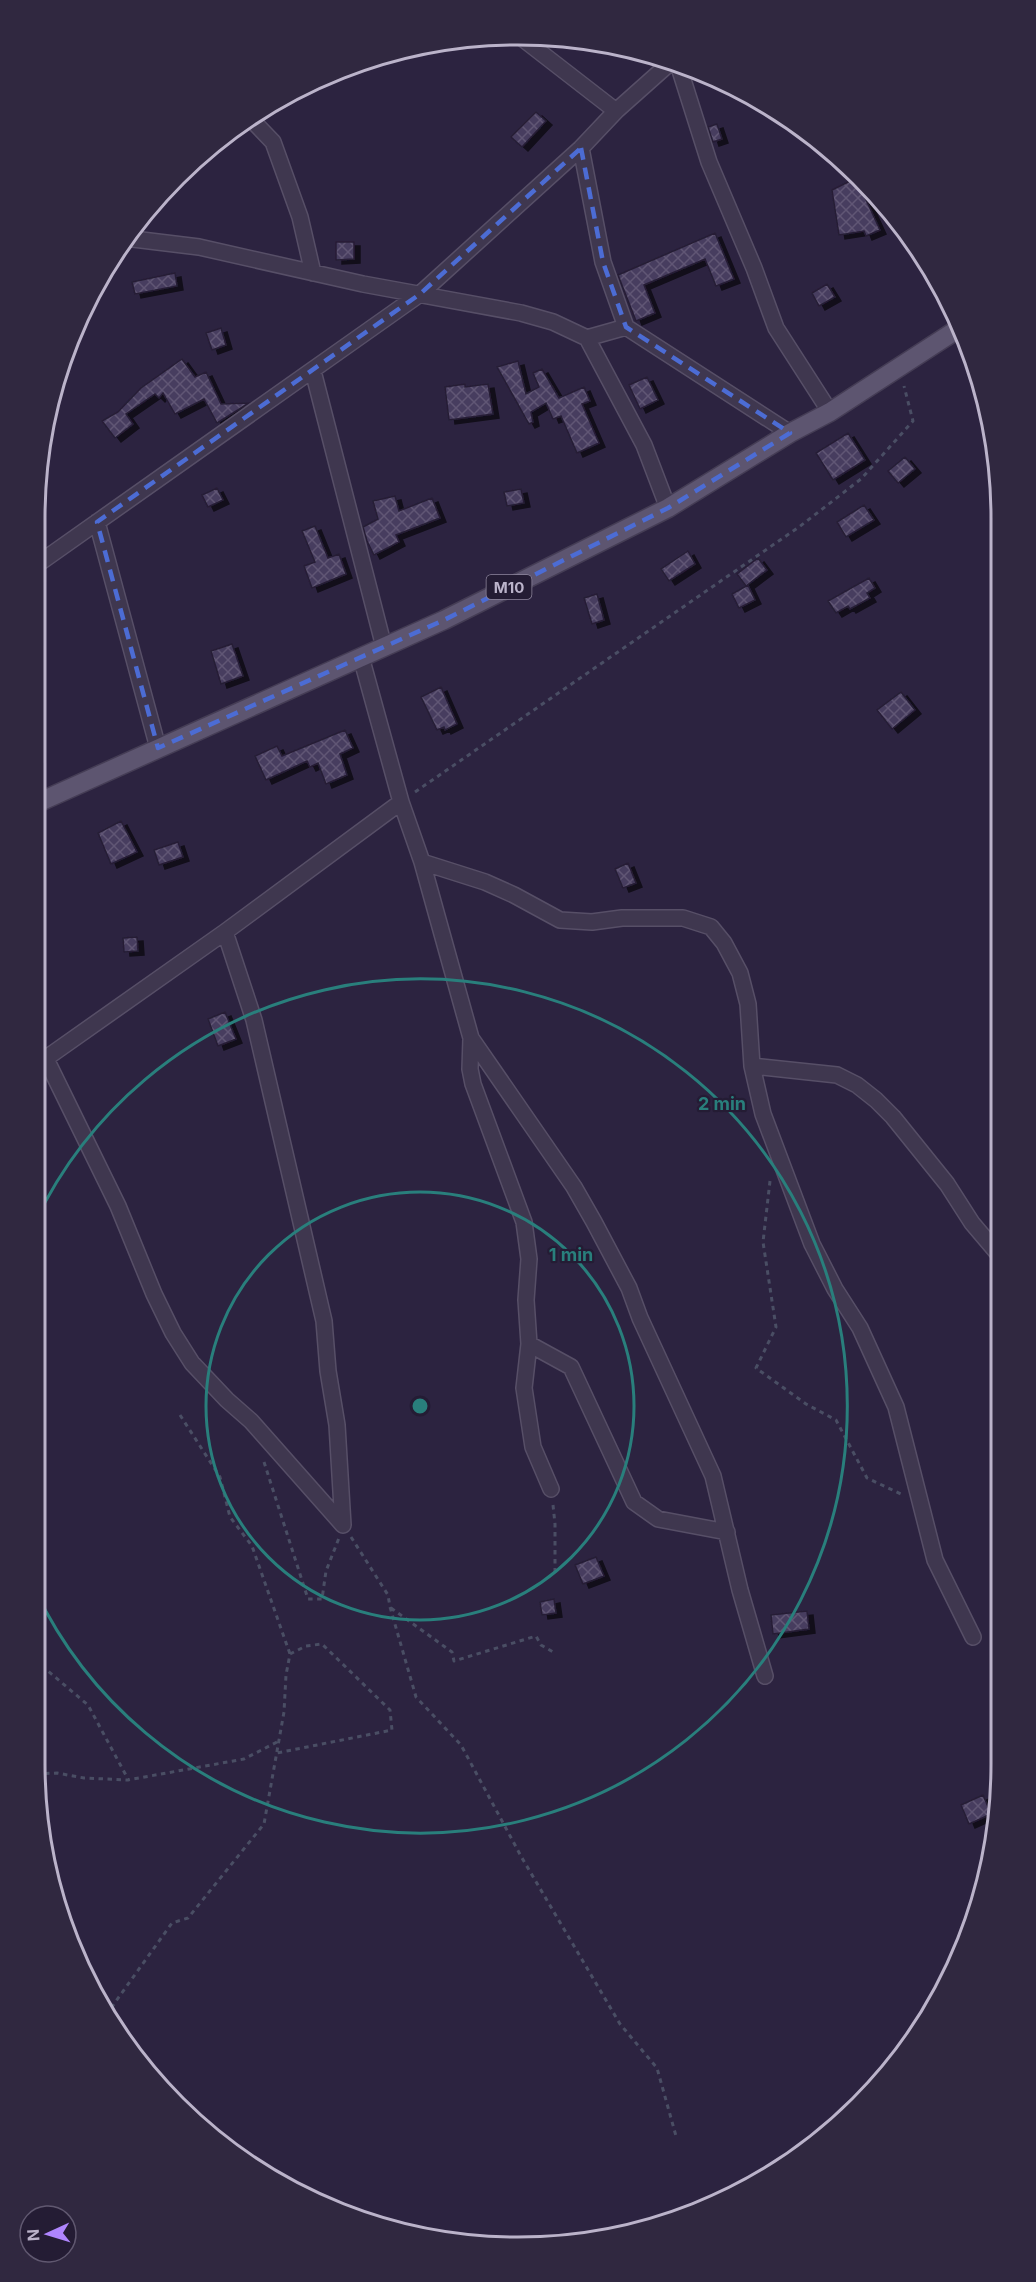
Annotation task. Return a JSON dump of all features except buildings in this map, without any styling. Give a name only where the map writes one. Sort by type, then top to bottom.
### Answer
[{"type":"main road","name":"M10","points":[[45,799],[444,620],[668,508],[790,433],[830,412],[953,332]]},
{"type":"street","points":[[533,45],[616,111]]},
{"type":"street","points":[[45,558],[420,294],[581,148],[616,111],[664,68]]},
{"type":"street","points":[[681,74],[709,162],[754,268],[776,328],[830,412]]},
{"type":"street","points":[[256,124],[273,142],[300,217],[313,273]]},
{"type":"street","points":[[581,148],[603,262],[626,327],[790,433]]},
{"type":"street","points":[[136,239],[199,247],[313,273],[521,313],[552,322],[587,338],[644,445],[668,508]]},
{"type":"street","points":[[587,338],[626,327]]},
{"type":"street","points":[[313,371],[384,647]]},
{"type":"street","points":[[97,522],[158,748]]},
{"type":"street","points":[[361,657],[471,1038],[470,1069],[473,1084],[524,1222],[529,1259],[526,1300],[529,1344],[524,1388],[532,1447],[551,1489]]},
{"type":"street","points":[[45,1058],[225,932],[401,802]]},
{"type":"street","points":[[422,862],[485,882],[560,920],[592,922],[622,918],[683,918],[711,927],[724,943],[740,973],[748,1004],[752,1066],[764,1114],[812,1244],[835,1288],[860,1328],[896,1407],[935,1560],[973,1637]]},
{"type":"street","points":[[225,932],[257,1032],[324,1322],[328,1371],[337,1425],[343,1525]]},
{"type":"street","points":[[471,1038],[574,1187],[629,1288],[640,1318],[713,1476],[740,1590],[765,1676]]},
{"type":"street","points":[[752,1066],[837,1075],[857,1085],[893,1117],[947,1184],[972,1223],[991,1245]]},
{"type":"street","points":[[45,1070],[118,1206],[154,1294],[173,1333],[192,1363],[227,1400],[251,1420],[343,1525]]},
{"type":"street","points":[[529,1344],[571,1367],[634,1502],[658,1519],[728,1532]]},
{"type":"path","points":[[401,802],[800,527],[861,479],[913,421],[899,367]]},
{"type":"path","points":[[771,1176],[764,1242],[776,1327],[756,1368],[806,1404],[836,1420],[867,1478],[921,1504]]},
{"type":"path","points":[[112,2007],[172,1923],[188,1918],[264,1824],[284,1712],[286,1675],[290,1654],[252,1546],[230,1517],[220,1477],[180,1415]]},
{"type":"path","points":[[262,1454],[308,1599],[322,1599],[326,1571],[343,1525]]},
{"type":"path","points":[[551,1489],[555,1524],[555,1574]]},
{"type":"path","points":[[343,1525],[388,1595],[416,1697],[461,1745],[522,1858],[620,2024],[657,2068],[676,2136]]},
{"type":"path","points":[[390,1608],[452,1652],[454,1661],[536,1635],[541,1645],[553,1652]]},
{"type":"path","points":[[277,1753],[392,1730],[390,1710],[322,1644],[306,1646],[290,1654]]},
{"type":"path","points":[[45,1669],[88,1704],[128,1780]]},
{"type":"path","points":[[45,1774],[128,1780],[244,1759],[279,1741]]},
{"type":"highlighted area","points":[[581,148],[603,262],[626,327],[790,433],[668,508],[444,620],[158,748],[97,522],[420,294]]}]
